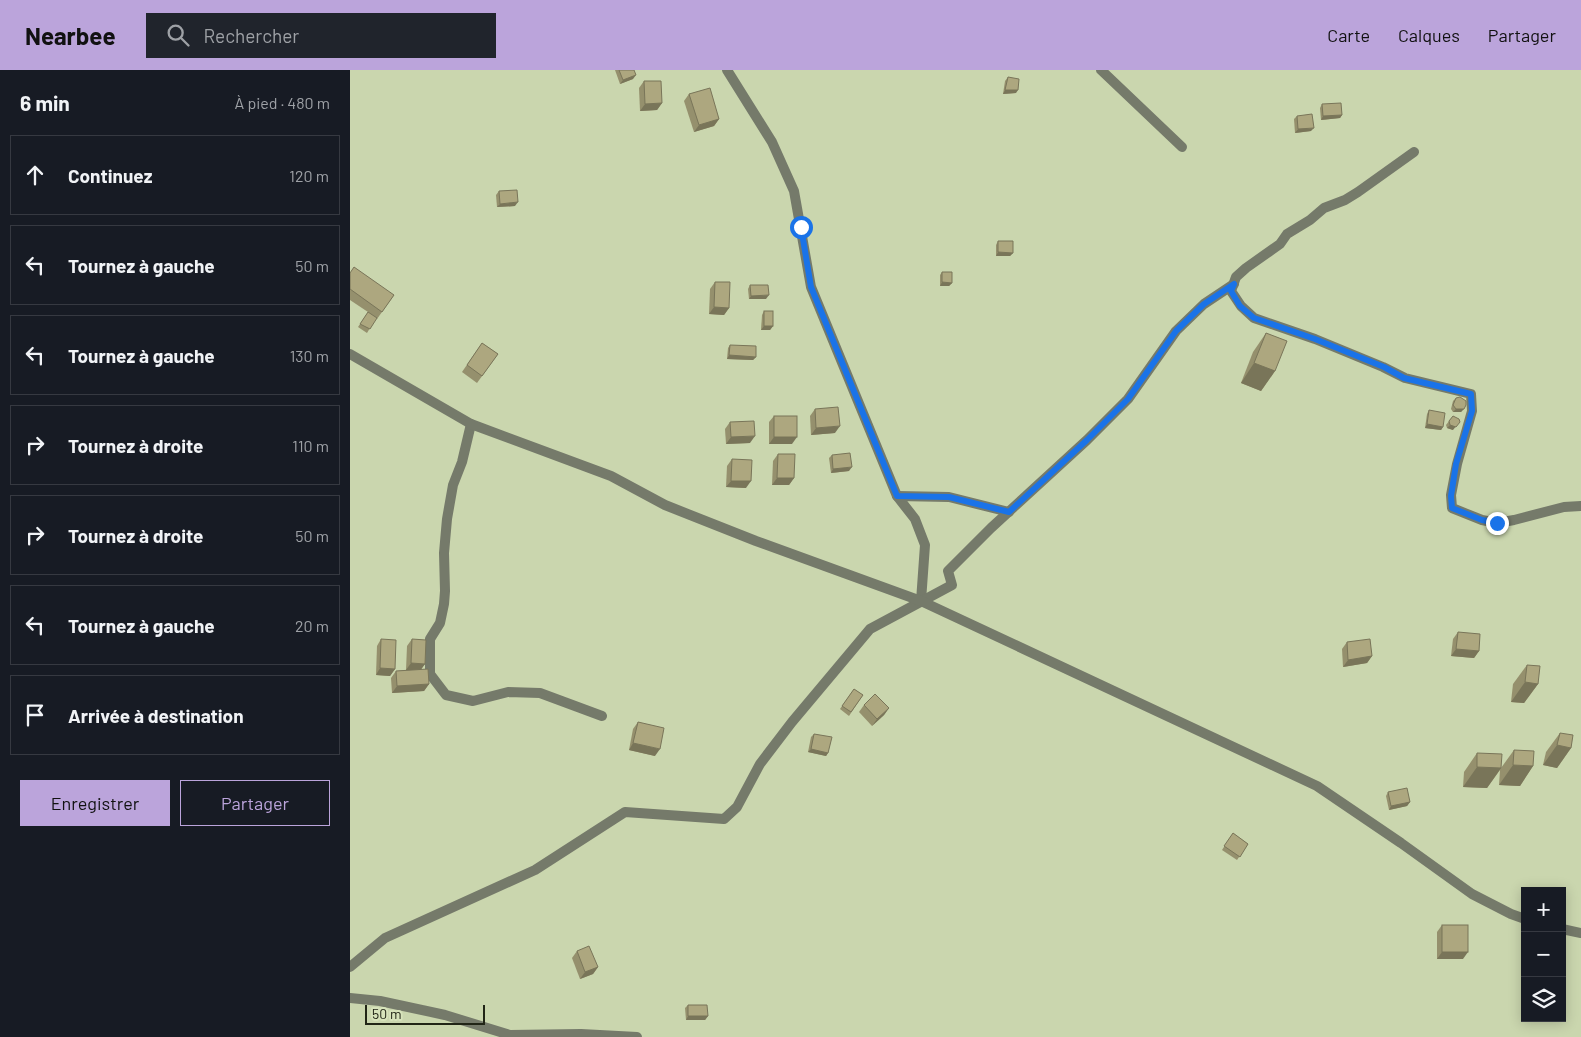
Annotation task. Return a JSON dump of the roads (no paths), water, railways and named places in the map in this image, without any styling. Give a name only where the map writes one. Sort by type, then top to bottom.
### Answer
[{"type":"street","points":[[728,70],[772,142],[794,191],[811,287],[897,496],[915,519],[925,545],[921,601]]},
{"type":"street","points":[[1101,70],[1182,147]]},
{"type":"street","points":[[1414,152],[1358,192],[1324,208],[1310,220],[1287,234],[1280,244],[1236,277],[1231,291],[1240,306],[1254,318],[1315,339],[1384,367],[1404,378],[1471,394],[1472,411],[1456,464],[1451,496],[1452,508],[1482,520],[1497,523],[1564,507],[1581,506]]},
{"type":"street","points":[[350,967],[385,938],[535,870],[625,812],[724,819],[737,807],[760,764],[792,722],[870,629],[952,585],[948,571],[1128,399],[1176,331],[1204,304],[1234,284]]},
{"type":"street","points":[[350,354],[471,424],[611,476],[665,505],[756,541],[921,601],[1316,786],[1401,843],[1472,894],[1521,918]]},
{"type":"street","points":[[471,424],[462,462],[453,485],[447,519],[444,554],[445,591],[440,623],[430,639],[430,674],[446,695],[473,701],[508,692],[540,693],[602,716]]},
{"type":"street","points":[[897,496],[949,497],[1009,512]]},
{"type":"street","points":[[1566,930],[1581,933]]},
{"type":"street","points":[[350,998],[380,1001],[435,1013],[510,1034],[581,1034],[637,1037]]}]
